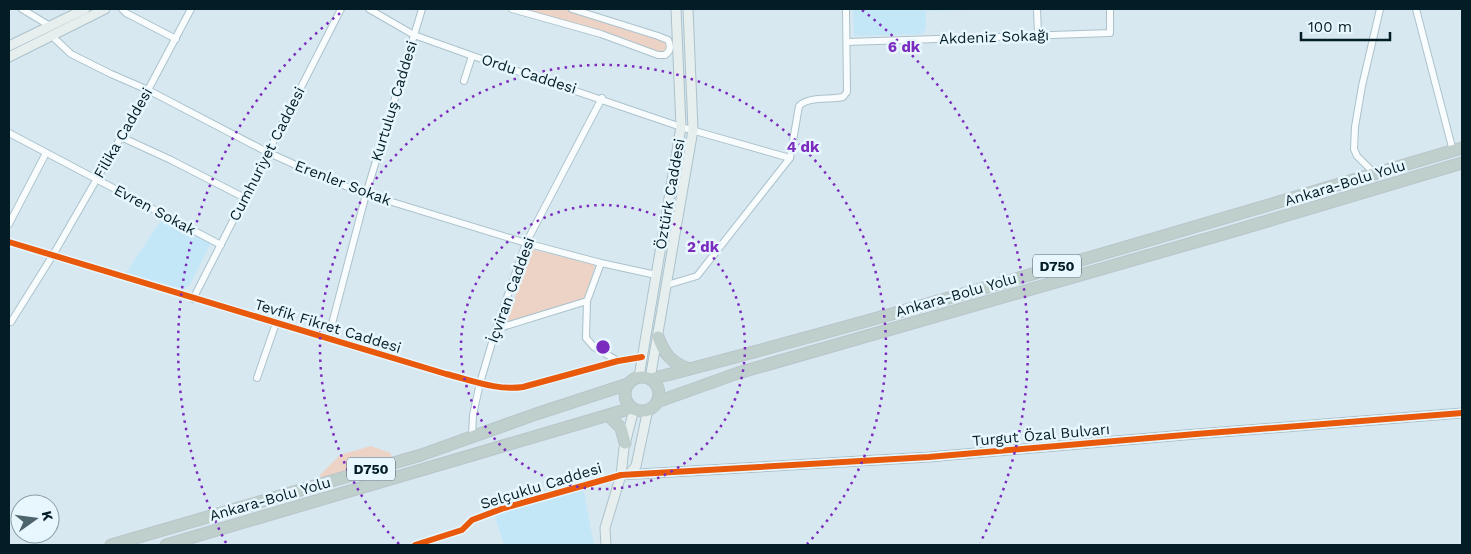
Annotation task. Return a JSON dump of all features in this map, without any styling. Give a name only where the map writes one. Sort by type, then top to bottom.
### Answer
[{"type":"highway","name":"Ankara-Bolu Yolu","points":[[647,378],[689,369],[1222,219],[1458,149]]},
{"type":"highway","name":"Ankara-Bolu Yolu","points":[[653,406],[738,374],[1462,163]]},
{"type":"highway","points":[[658,337],[662,348],[669,358],[678,365],[689,369]]},
{"type":"highway","points":[[647,378],[658,389],[653,406],[641,411],[633,408],[625,397],[628,384],[632,380],[647,378]]},
{"type":"highway","name":"Ankara-Bolu Yolu","points":[[111,545],[421,455],[628,384]]},
{"type":"highway","name":"Ankara-Bolu Yolu","points":[[166,545],[633,408]]},
{"type":"highway","points":[[608,415],[621,428],[625,443]]},
{"type":"street","points":[[22,9],[50,26]]},
{"type":"street","points":[[9,46],[85,9]]},
{"type":"street","points":[[9,57],[105,9]]},
{"type":"street","points":[[122,9],[126,13],[176,39]]},
{"type":"street","name":"Filika Caddesi","points":[[11,322],[54,255],[148,90],[191,9]]},
{"type":"street","name":"Cumhuriyet Caddesi","points":[[193,299],[341,9]]},
{"type":"street","name":"Ordu Caddesi","points":[[369,9],[414,35],[472,56],[602,98],[682,127],[790,158]]},
{"type":"street","name":"Kurtuluş Caddesi","points":[[328,339],[366,194],[422,9]]},
{"type":"street","points":[[512,9],[601,34],[658,55],[665,55],[670,49],[668,40],[572,9]]},
{"type":"street","name":"Öztürk Caddesi","points":[[647,378],[642,357],[682,127],[676,9]]},
{"type":"street","name":"Öztürk Caddesi","points":[[647,378],[658,337],[693,130],[688,9]]},
{"type":"street","points":[[667,285],[697,276],[790,158],[799,106],[808,100],[832,100],[843,97],[847,92],[846,9]]},
{"type":"street","points":[[1037,9],[1038,35]]},
{"type":"street","name":"Akdeniz Sokağı","points":[[847,42],[1110,33],[1110,9]]},
{"type":"street","points":[[1375,174],[1357,156],[1354,149],[1355,128],[1362,86],[1380,9]]},
{"type":"street","points":[[1416,9],[1458,149]]},
{"type":"street","name":"Erenler Sokak","points":[[52,36],[71,54],[110,74],[148,90],[267,152],[322,177],[366,194],[526,243],[656,275]]},
{"type":"street","points":[[464,82],[472,56]]},
{"type":"street","name":"İçviran Caddesi","points":[[472,437],[473,415],[480,382],[526,243],[602,98]]},
{"type":"street","name":"Evren Sokak","points":[[9,133],[221,245]]},
{"type":"street","points":[[121,137],[245,198]]},
{"type":"street","points":[[9,224],[46,153]]},
{"type":"street","name":"Tevfik Fikret Caddesi","points":[[9,242],[276,324],[499,388],[523,387],[618,361],[642,357]]},
{"type":"street","points":[[601,263],[587,301],[586,338],[594,347],[618,361]]},
{"type":"street","points":[[496,329],[587,301]]},
{"type":"street","points":[[257,378],[276,324]]},
{"type":"street","points":[[625,475],[636,466],[653,406]]},
{"type":"street","points":[[606,545],[605,528],[625,475],[625,443],[633,408]]},
{"type":"street","name":"Turgut Özal Bulvarı","points":[[625,475],[929,457],[1462,413]]},
{"type":"street","name":"Selçuklu Caddesi","points":[[415,545],[462,530],[472,520],[504,508],[625,475]]},
{"type":"shaded area","points":[[519,9],[565,9],[665,40],[667,47],[663,52],[658,52]]},
{"type":"shaded area","points":[[853,9],[966,10],[926,11],[926,29],[922,34],[854,36]]},
{"type":"shaded area","points":[[163,217],[211,243],[191,283],[184,289],[125,274]]},
{"type":"shaded area","points":[[531,249],[595,265],[588,289],[581,301],[507,322]]},
{"type":"shaded area","points":[[371,446],[390,453],[392,457],[321,478],[320,475],[340,455]]},
{"type":"shaded area","points":[[583,487],[594,545],[504,545],[493,511]]},
{"type":"cycle path","points":[[9,242],[446,374],[504,388],[523,387],[618,361],[642,357]]},
{"type":"cycle path","points":[[415,545],[462,530],[472,520],[504,508],[621,475],[929,457],[1462,413]]}]
